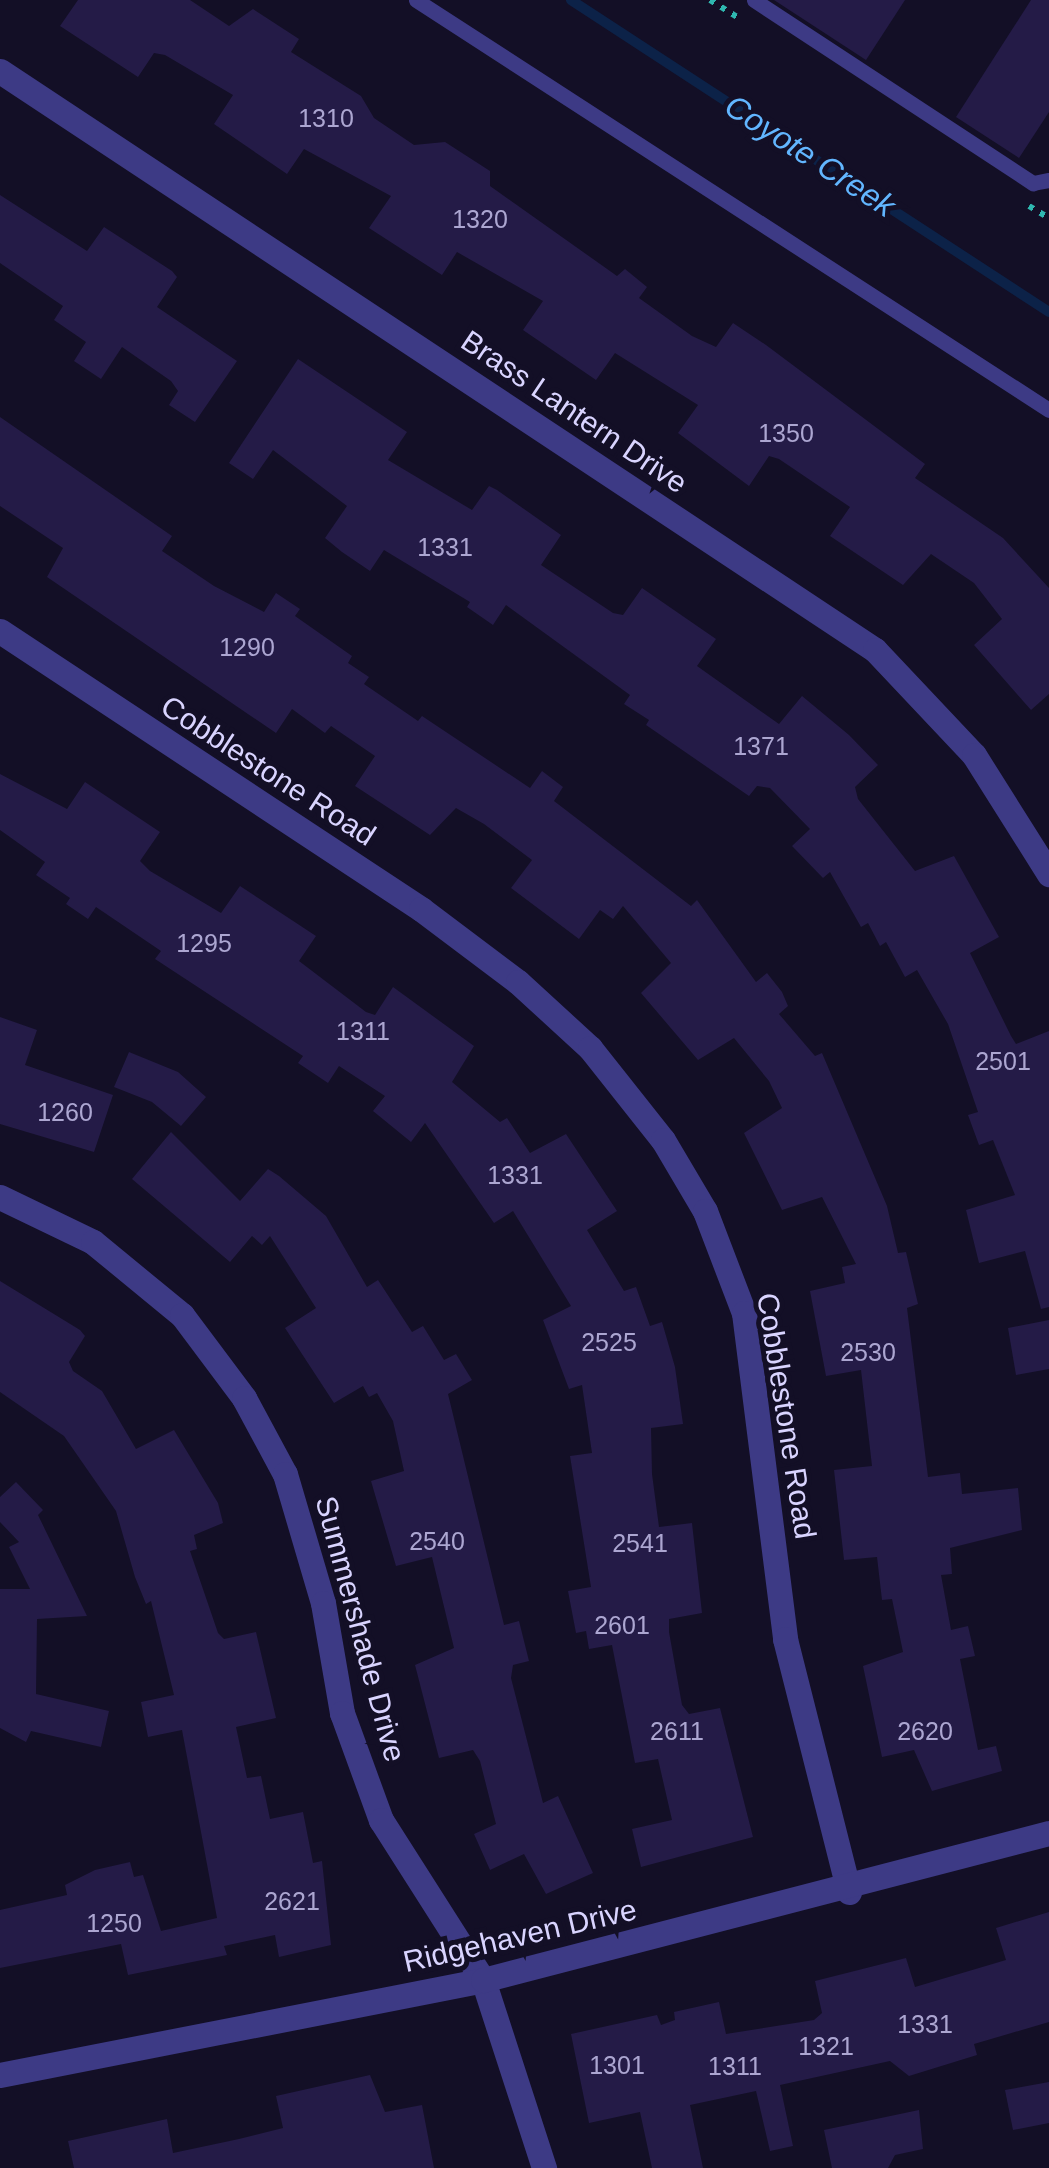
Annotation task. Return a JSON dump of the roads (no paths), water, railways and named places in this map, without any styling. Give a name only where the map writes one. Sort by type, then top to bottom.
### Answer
[{"type":"street","name":"Brass Lantern Drive","points":[[0,71],[875,650],[974,755],[1049,874]]},
{"type":"street","name":"Cobblestone Road","points":[[0,631],[421,909],[518,982],[590,1048],[663,1140],[705,1211],[744,1313],[785,1639],[849,1892]]},
{"type":"street","name":"Summershade Drive","points":[[0,1197],[93,1242],[182,1314],[244,1398],[285,1474],[323,1603],[342,1713],[380,1820],[482,1980],[544,2168]]},
{"type":"street","name":"Ridgehaven Drive","points":[[0,2075],[482,1980],[849,1892],[1049,1834]]},
{"type":"lane","points":[[416,0],[1049,410]]},
{"type":"lane","points":[[754,0],[1033,183],[1049,180]]},
{"type":"waterway","name":"Coyote Creek","points":[[571,0],[1049,312]]}]
